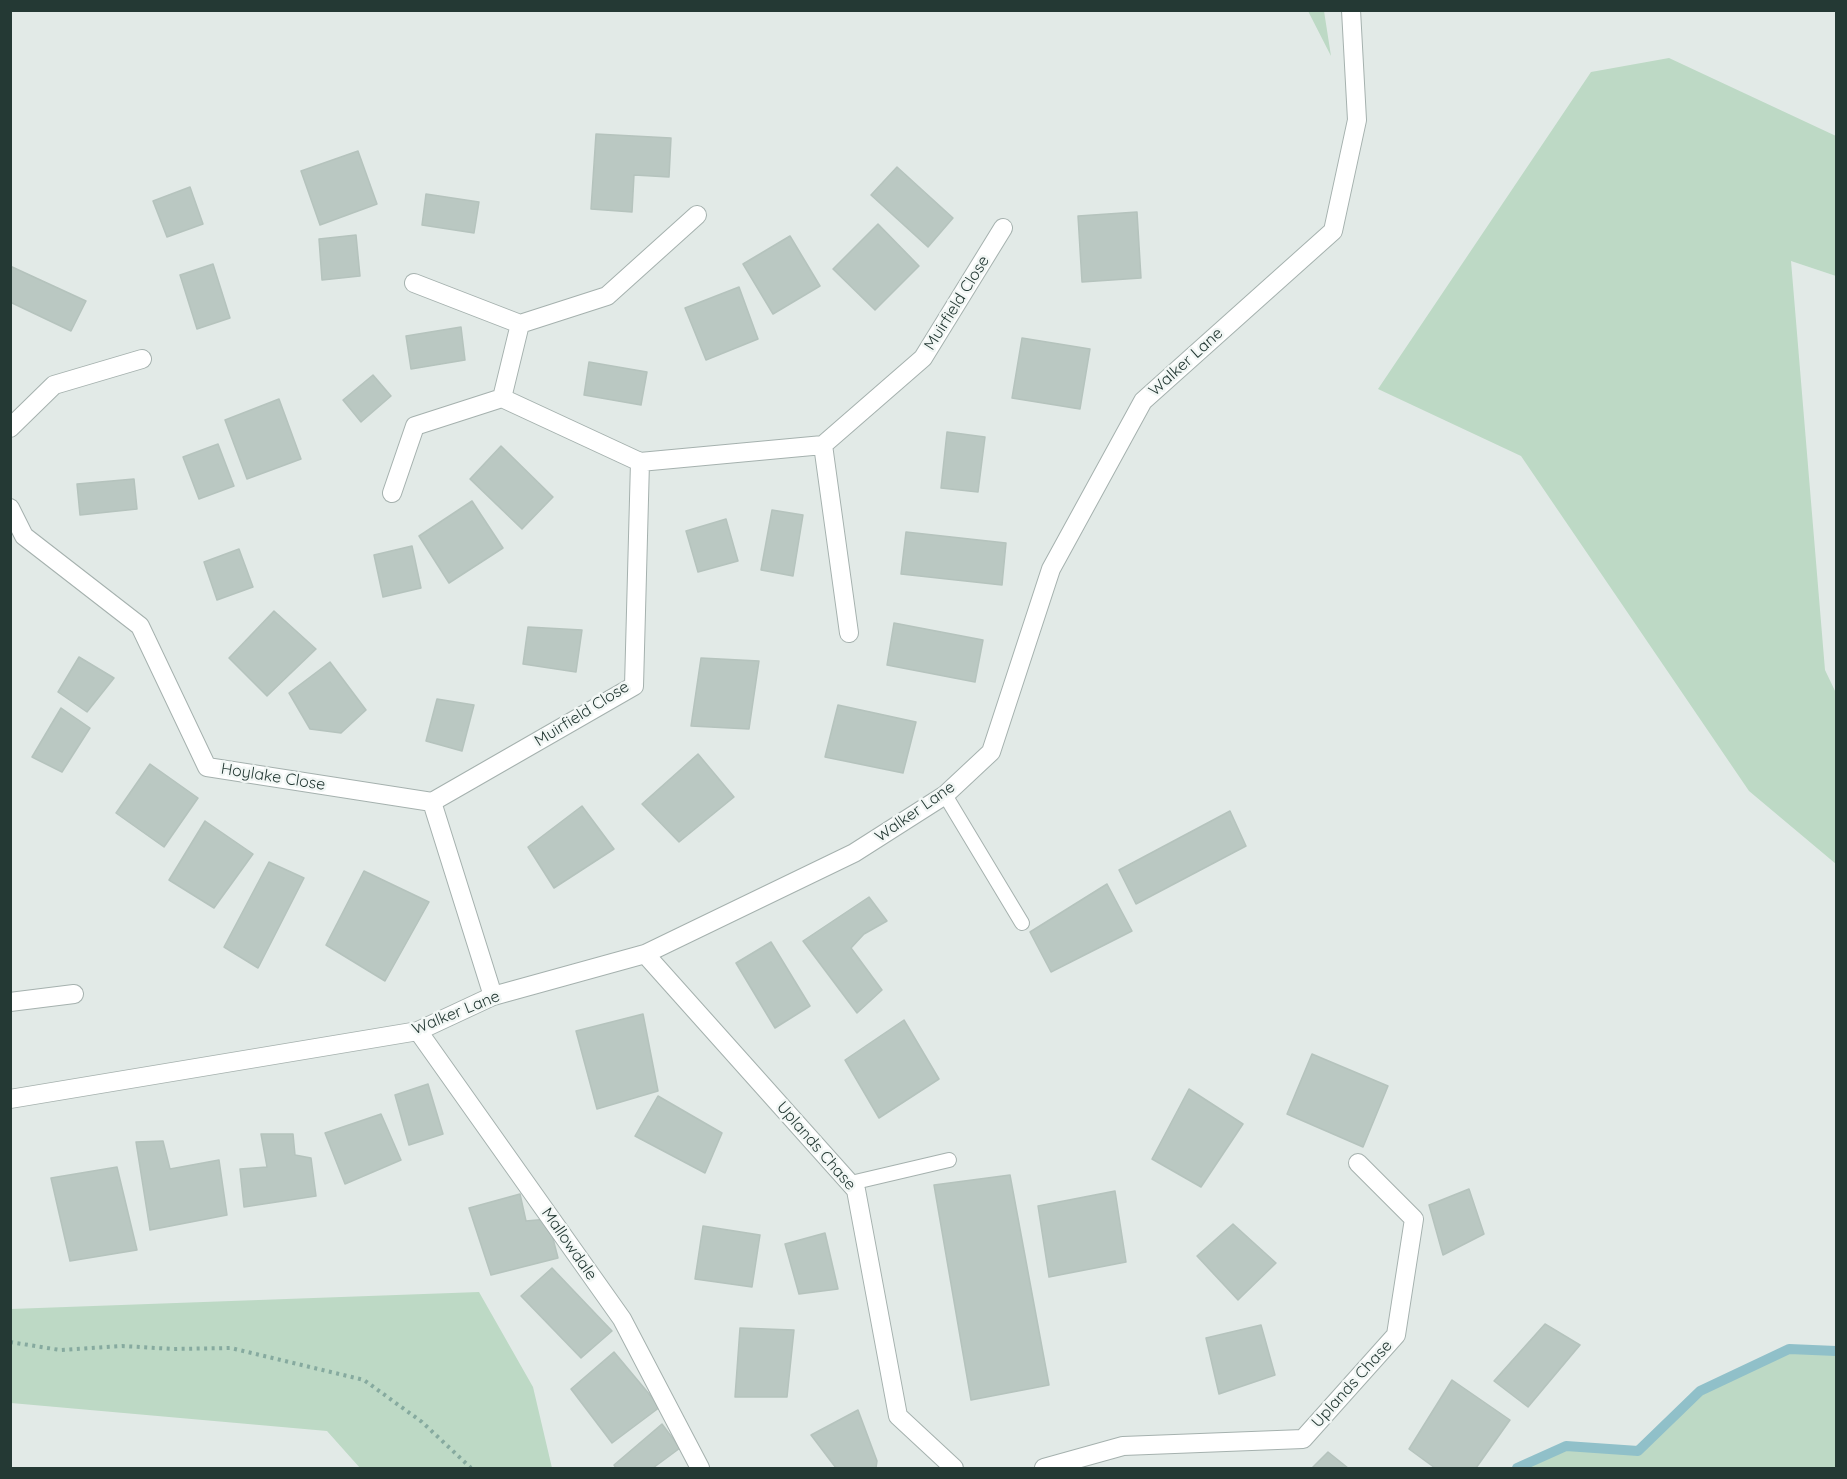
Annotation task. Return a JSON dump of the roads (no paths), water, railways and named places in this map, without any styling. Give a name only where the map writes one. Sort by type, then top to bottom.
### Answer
[{"type":"street","name":"Walker Lane","points":[[10,1099],[418,1031],[493,996],[645,954],[854,853],[945,795],[991,752],[1051,569],[1143,400],[1333,231],[1357,120],[1351,10]]},
{"type":"street","points":[[414,283],[520,324],[607,296],[697,215]]},
{"type":"street","name":"Muirfield Close","points":[[824,445],[923,358],[1003,228]]},
{"type":"street","points":[[502,398],[520,324]]},
{"type":"street","points":[[10,429],[54,385],[141,359]]},
{"type":"street","points":[[392,494],[415,426],[502,398],[640,462],[824,445],[849,633]]},
{"type":"street","name":"Muirfield Close","points":[[432,802],[634,686],[640,462]]},
{"type":"street","name":"Hoylake Close","points":[[10,508],[24,536],[140,626],[207,767],[432,802]]},
{"type":"street","points":[[432,802],[493,996]]},
{"type":"street","name":"Uplands Chase","points":[[645,954],[856,1190],[898,1416],[954,1468]]},
{"type":"street","points":[[10,1002],[74,993]]},
{"type":"street","name":"Mallowdale","points":[[418,1031],[622,1319],[700,1468]]},
{"type":"street","name":"Uplands Chase","points":[[1044,1468],[1124,1446],[1303,1439],[1396,1335],[1414,1219],[1358,1163]]},
{"type":"lane","points":[[945,795],[1022,923]]},
{"type":"lane","points":[[851,1183],[949,1160]]},
{"type":"waterway","points":[[1517,1468],[1566,1446],[1638,1451],[1700,1391],[1789,1349],[1836,1351]]}]
